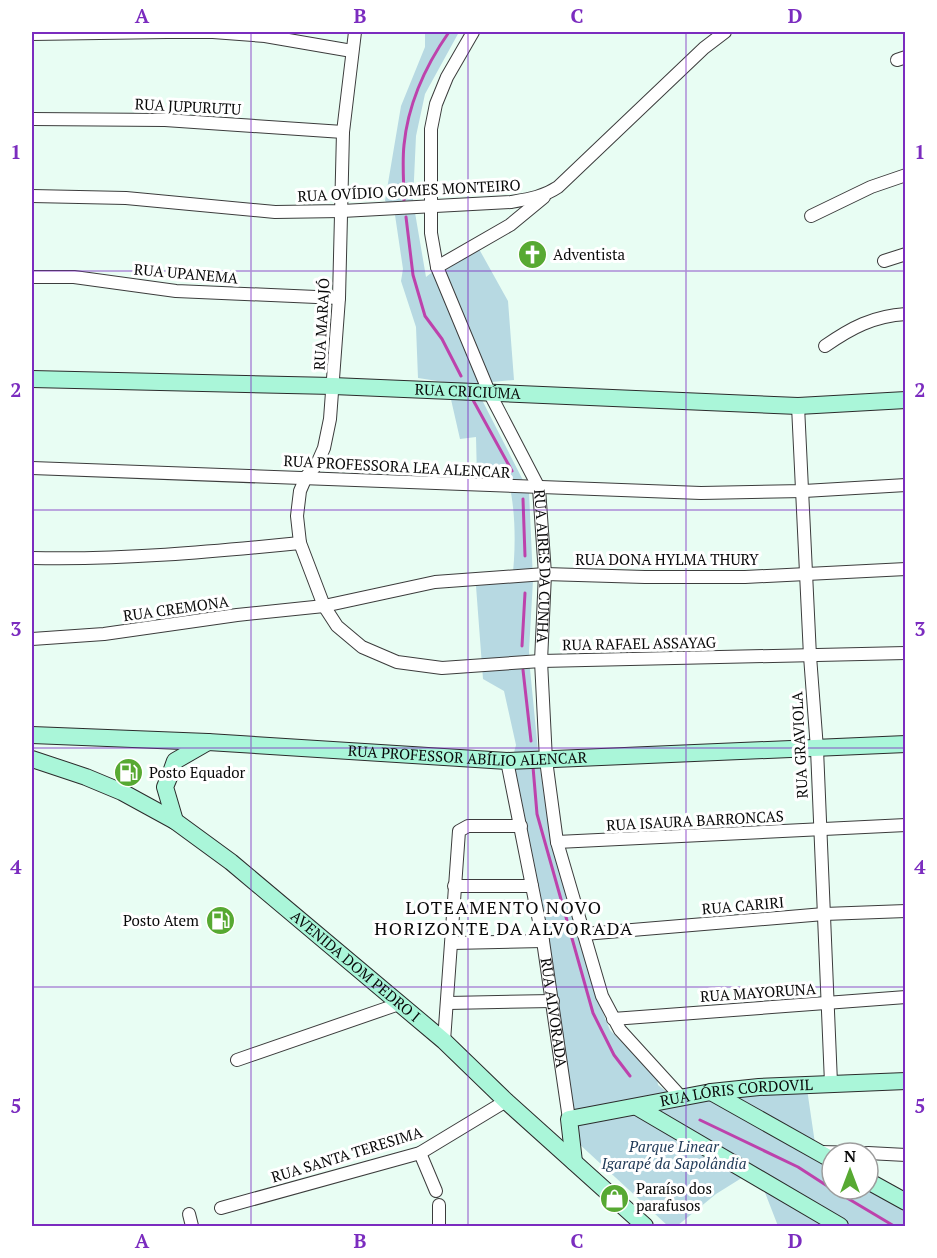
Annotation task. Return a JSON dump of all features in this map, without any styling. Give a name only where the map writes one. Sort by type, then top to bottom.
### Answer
[{"type":"street","points":[[32,34],[213,32],[265,36],[352,51]]},
{"type":"street","name":"RUA MARAJÓ","points":[[324,606],[300,543],[297,516],[300,490],[306,477],[317,464],[328,434],[339,298],[343,132],[354,32]]},
{"type":"street","name":"RUA AIRES DA CUNHA","points":[[473,32],[447,77],[436,104],[431,129],[431,233],[437,267],[489,392],[539,488],[544,574],[541,661],[546,760],[557,842],[602,996],[620,1030],[682,1098]]},
{"type":"street","name":"RUA OVÍDIO GOMES MONTEIRO","points":[[32,196],[126,198],[275,212],[342,211],[511,202],[547,195],[704,48],[725,32]]},
{"type":"street","name":"RUA JUPURUTU","points":[[32,119],[165,120],[343,132]]},
{"type":"street","points":[[811,216],[871,187],[906,176]]},
{"type":"street","points":[[437,267],[510,225],[547,195]]},
{"type":"street","points":[[884,261],[906,254]]},
{"type":"street","name":"RUA UPANEMA","points":[[32,277],[74,277],[176,291],[339,298]]},
{"type":"street","points":[[825,346],[854,327],[888,315],[906,314]]},
{"type":"street","name":"RUA CRICIÚMA","points":[[32,379],[333,386],[798,406],[906,400]]},
{"type":"street","name":"RUA GRAVIOLA","points":[[798,406],[808,573],[810,656],[817,749],[831,1083]]},
{"type":"street","name":"RUA PROFESSORA LEA ALENCAR","points":[[32,468],[701,493],[804,491],[906,485]]},
{"type":"street","points":[[32,558],[87,559],[182,555],[300,543]]},
{"type":"street","name":"RUA DONA HYLMA THURY","points":[[324,606],[435,582],[544,574],[745,577],[906,569]]},
{"type":"street","name":"RUA CREMONA","points":[[32,639],[104,634],[237,615],[324,606]]},
{"type":"street","name":"RUA RAFAEL ASSAYAG","points":[[324,606],[337,626],[362,647],[397,662],[442,668],[541,661],[906,653]]},
{"type":"street","name":"RUA PROFESSOR ABÍLIO ALENCAR","points":[[34,738],[208,742],[507,761],[906,744]]},
{"type":"street","points":[[162,740],[176,761]]},
{"type":"street","points":[[175,821],[165,787],[176,761],[208,742]]},
{"type":"street","name":"AVENIDA DOM PEDRO I","points":[[32,759],[122,792],[175,821],[231,862],[444,1041],[506,1101],[645,1227]]},
{"type":"street","name":"RUA ALVORADA","points":[[507,761],[543,941],[574,1162]]},
{"type":"street","points":[[122,792],[154,792],[165,787]]},
{"type":"street","name":"RUA ISAURA BARRONCAS","points":[[557,842],[906,825]]},
{"type":"street","points":[[444,1041],[459,831],[468,826],[521,826]]},
{"type":"street","points":[[454,886],[532,886]]},
{"type":"street","name":"RUA CARIRI","points":[[584,934],[825,914],[906,911]]},
{"type":"street","points":[[452,943],[543,941]]},
{"type":"street","name":"RUA MAYORUNA","points":[[613,1019],[906,997]]},
{"type":"street","points":[[448,1003],[553,1001]]},
{"type":"street","points":[[237,1060],[399,1004]]},
{"type":"street","name":"RUA LÓRIS CORDOVIL","points":[[568,1119],[711,1092],[759,1087],[906,1081]]},
{"type":"street","points":[[759,1087],[752,1100],[753,1107],[763,1122]]},
{"type":"street","points":[[711,1092],[820,1153]]},
{"type":"street","name":"RUA SANTA TERESIMA","points":[[221,1208],[420,1153],[506,1101]]},
{"type":"street","points":[[637,1107],[840,1227]]},
{"type":"street","points":[[420,1153],[436,1191]]},
{"type":"street","points":[[880,1154],[906,1155]]},
{"type":"street","points":[[880,1188],[906,1202]]},
{"type":"street","points":[[439,1205],[439,1227]]},
{"type":"street","points":[[189,1214],[192,1227]]},
{"type":"green space","name":"Parque Linear Igarapé da Sapolândia","points":[[425,32],[459,32],[425,94],[416,136],[413,201],[426,277],[474,240],[508,301],[514,380],[492,382],[481,398],[529,492],[533,580],[529,651],[539,761],[550,836],[594,991],[610,1030],[657,1079],[658,1085],[677,1100],[807,1089],[817,1157],[820,1159],[820,1201],[880,1201],[880,1196],[905,1210],[905,1226],[851,1226],[836,1219],[832,1226],[778,1226],[764,1190],[750,1169],[677,1226],[668,1226],[576,1141],[510,767],[516,745],[504,691],[483,679],[476,586],[512,581],[514,529],[511,490],[508,478],[477,478],[476,437],[460,439],[450,395],[444,382],[418,378],[416,327],[401,281],[403,269],[395,215],[385,201],[401,106],[425,47]]},
{"type":"waterway","points":[[404,201],[403,152],[409,115],[426,71],[449,32]]},
{"type":"waterway","points":[[406,217],[413,275],[425,316],[442,339],[461,376]]},
{"type":"waterway","points":[[473,400],[512,471]]},
{"type":"waterway","points":[[523,499],[525,556]]},
{"type":"waterway","points":[[522,646],[525,593]]},
{"type":"waterway","points":[[523,670],[531,741]]},
{"type":"waterway","points":[[533,767],[537,814],[593,1013],[614,1055],[630,1076]]},
{"type":"waterway","points":[[700,1120],[798,1167],[820,1181]]},
{"type":"waterway","points":[[852,1201],[894,1226]]},
{"type":"place","name":"Adventista","points":[[532,255]]},
{"type":"place","name":"Posto Equador","points":[[128,773]]},
{"type":"place","name":"Posto Atem","points":[[220,921]]},
{"type":"place","name":"Paraíso dos parafusos","points":[[615,1198]]},
{"type":"district","name":"LOTEAMENTO NOVO HORIZONTE DA ALVORADA","points":[[504,918]]}]
